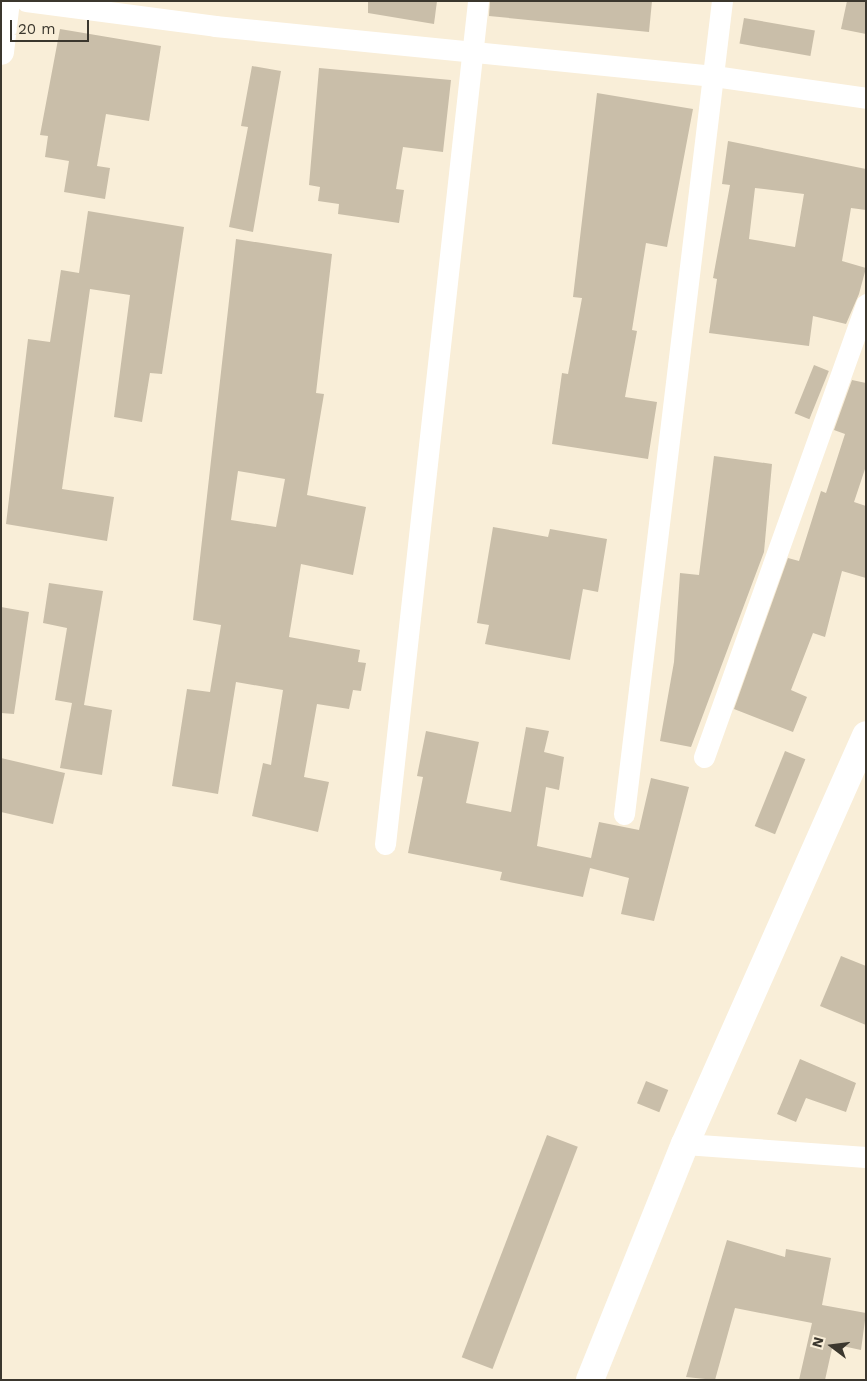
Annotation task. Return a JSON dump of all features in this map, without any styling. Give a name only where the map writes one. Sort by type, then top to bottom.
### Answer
[{"type":"main road","points":[[590,1380],[685,1144],[866,735]]},
{"type":"street","points":[[1,52],[7,1]]},
{"type":"street","points":[[26,1],[472,52],[714,76],[866,98]]},
{"type":"street","points":[[384,844],[478,1]]},
{"type":"street","points":[[624,814],[722,1]]},
{"type":"street","points":[[704,757],[866,304]]},
{"type":"street","points":[[685,1144],[866,1157]]},
{"type":"building","points":[[368,1],[437,1],[434,24],[368,13]]},
{"type":"building","points":[[490,1],[652,1],[649,32],[489,16]]},
{"type":"building","points":[[847,1],[866,1],[866,34],[841,29]]},
{"type":"building","points":[[744,18],[815,31],[810,56],[739,44]]},
{"type":"building","points":[[60,29],[161,46],[149,121],[106,114],[97,166],[110,168],[105,199],[64,192],[69,161],[45,157],[48,136],[40,135]]},
{"type":"building","points":[[252,66],[281,71],[253,232],[229,227],[248,127],[241,126]]},
{"type":"building","points":[[319,68],[451,80],[443,152],[403,147],[396,189],[404,190],[399,223],[338,214],[339,204],[318,201],[320,187],[309,185]]},
{"type":"building","points":[[597,93],[693,109],[667,247],[646,243],[632,330],[637,331],[625,397],[657,402],[648,459],[552,444],[562,373],[568,374],[582,298],[573,297]]},
{"type":"building","points":[[728,141],[866,169],[866,210],[851,208],[842,261],[866,268],[859,294],[846,324],[813,316],[809,346],[709,333],[717,279],[713,278],[730,185],[722,184]],"holes":[[[755,188],[804,194],[795,247],[749,239]]]},
{"type":"building","points":[[88,211],[184,227],[162,374],[150,373],[142,422],[114,417],[130,295],[90,289],[62,489],[114,497],[107,541],[6,524],[28,339],[50,342],[61,270],[79,273]]},
{"type":"building","points":[[236,239],[332,254],[316,393],[324,394],[307,495],[366,507],[353,575],[301,564],[289,637],[360,650],[358,662],[366,663],[361,691],[353,690],[349,709],[317,704],[304,777],[329,782],[318,832],[252,816],[263,763],[271,765],[283,690],[236,682],[218,794],[172,786],[187,689],[210,692],[221,625],[193,620]],"holes":[[[238,471],[285,479],[276,527],[231,520]]]},
{"type":"building","points":[[814,365],[829,371],[809,419],[795,413]]},
{"type":"building","points":[[852,380],[866,383],[866,466],[854,502],[866,506],[866,578],[842,571],[825,637],[813,633],[791,690],[807,697],[793,732],[734,709],[788,558],[799,561],[821,491],[826,493],[845,434],[834,430]]},
{"type":"building","points":[[714,456],[772,464],[764,552],[691,747],[660,741],[674,662],[680,573],[699,575]]},
{"type":"building","points":[[493,527],[548,537],[550,529],[607,539],[598,592],[583,589],[570,660],[485,644],[489,625],[477,623]]},
{"type":"building","points":[[49,583],[103,591],[84,705],[112,710],[102,775],[60,768],[72,703],[55,700],[67,628],[43,623]]},
{"type":"building","points":[[1,607],[29,612],[14,714],[1,713]]},
{"type":"building","points":[[526,727],[549,731],[544,752],[564,757],[559,790],[546,787],[537,846],[591,858],[599,822],[639,830],[651,778],[689,787],[654,921],[621,914],[629,878],[590,868],[583,897],[500,880],[502,872],[408,853],[423,777],[417,776],[426,731],[479,742],[466,803],[511,812]]},
{"type":"building","points":[[785,751],[805,759],[775,834],[755,826]]},
{"type":"building","points":[[1,758],[65,773],[53,824],[1,812]]},
{"type":"building","points":[[841,956],[866,966],[866,1025],[820,1006]]},
{"type":"building","points":[[800,1059],[856,1083],[846,1112],[806,1098],[796,1122],[777,1114]]},
{"type":"building","points":[[646,1081],[668,1090],[659,1112],[637,1103]]},
{"type":"building","points":[[547,1135],[578,1147],[493,1369],[462,1357]]},
{"type":"building","points":[[727,1240],[785,1257],[786,1249],[831,1258],[822,1305],[866,1313],[861,1350],[833,1344],[825,1380],[799,1380],[812,1323],[735,1308],[715,1380],[686,1377]]}]
